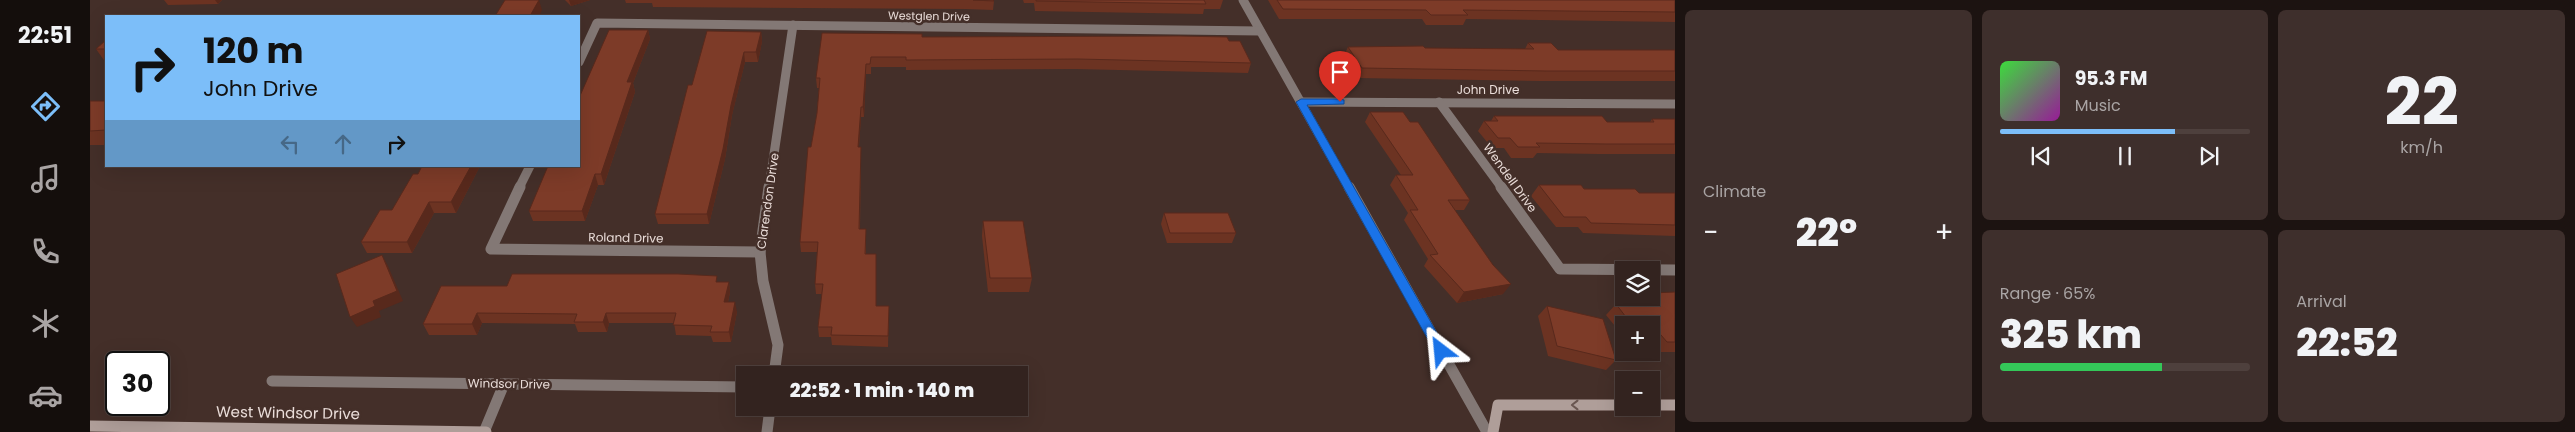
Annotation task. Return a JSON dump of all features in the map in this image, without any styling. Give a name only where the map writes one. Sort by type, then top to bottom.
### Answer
[{"type":"street","points":[[1243,0],[1487,432]]},
{"type":"street","name":"Westglen Drive","points":[[580,60],[597,23],[1260,31]]},
{"type":"street","name":"Clarendon Drive","points":[[775,366],[778,345],[763,281],[760,252],[793,26]]},
{"type":"street","name":"John Drive","points":[[1301,102],[1675,104]]},
{"type":"street","name":"Wendell Drive","points":[[1439,102],[1560,269],[1675,270]]},
{"type":"street","name":"Roland Drive","points":[[530,167],[492,249],[760,252]]},
{"type":"street","name":"Windsor Drive","points":[[272,381],[736,387]]},
{"type":"street","points":[[485,432],[504,384]]},
{"type":"street","points":[[1493,432],[1498,405],[1615,405]]},
{"type":"street","points":[[1660,405],[1675,405]]},
{"type":"street","points":[[767,432],[769,416]]},
{"type":"street","name":"West Windsor Drive","points":[[90,426],[485,432]]},
{"type":"building","points":[[505,0],[539,0],[531,15],[496,15]]},
{"type":"building","points":[[1204,0],[1206,4],[1036,1]]},
{"type":"building","points":[[1277,0],[1675,0],[1675,12],[1463,10],[1468,15],[1431,15],[1426,10],[1283,9]]},
{"type":"building","points":[[609,30],[648,30],[627,82],[632,82],[601,174],[595,174],[582,211],[529,211],[548,167],[580,167],[580,96]]},
{"type":"building","points":[[707,31],[761,32],[756,52],[744,52],[707,214],[655,214],[688,85],[692,85]]},
{"type":"building","points":[[822,33],[922,34],[922,37],[1227,37],[1229,41],[1240,41],[1251,63],[1078,59],[906,60],[906,57],[871,57],[870,64],[866,64],[858,147],[861,147],[859,229],[866,229],[865,254],[876,254],[876,306],[889,306],[888,336],[831,335],[832,327],[818,327],[823,284],[815,284],[818,242],[800,242],[808,147],[811,147],[817,113],[820,78],[816,78]]},
{"type":"building","points":[[105,41],[105,49],[96,49]]},
{"type":"building","points":[[1528,43],[1551,43],[1558,50],[1675,50],[1675,71],[1362,68],[1348,47],[1423,46],[1425,48],[1534,49]]},
{"type":"building","points":[[90,101],[105,101],[105,130],[90,131]]},
{"type":"building","points":[[1370,112],[1403,112],[1410,122],[1418,122],[1470,200],[1448,200],[1493,265],[1511,284],[1464,292],[1430,255],[1438,254],[1410,210],[1418,210],[1396,175],[1413,175]]},
{"type":"building","points":[[1494,116],[1602,116],[1607,122],[1654,122],[1652,119],[1675,119],[1675,144],[1536,143],[1540,147],[1518,147],[1510,138],[1498,138],[1484,121],[1498,121]]},
{"type":"building","points":[[422,167],[470,167],[451,202],[429,202],[407,242],[361,242],[380,210],[392,210],[413,174],[418,174]]},
{"type":"building","points":[[1539,185],[1581,185],[1584,189],[1635,189],[1639,193],[1675,193],[1675,225],[1591,223],[1586,217],[1564,217]]},
{"type":"building","points":[[1164,213],[1228,213],[1236,233],[1170,233]]},
{"type":"building","points":[[983,221],[1023,221],[1032,278],[990,278]]},
{"type":"building","points":[[382,255],[397,291],[373,301],[375,306],[350,317],[336,274]]},
{"type":"building","points":[[512,274],[678,274],[717,276],[716,282],[729,282],[724,302],[735,302],[729,332],[710,332],[712,326],[673,325],[676,313],[606,313],[603,322],[574,322],[577,314],[477,313],[472,324],[423,324],[441,286],[507,286]]},
{"type":"building","points":[[1675,292],[1675,342],[1667,342],[1660,334],[1660,316],[1625,316],[1618,306],[1660,306],[1660,293]]},
{"type":"building","points":[[1547,306],[1603,319],[1615,360],[1557,346]]},
{"type":"route","points":[[1340,102],[1301,102],[1441,351]]}]
